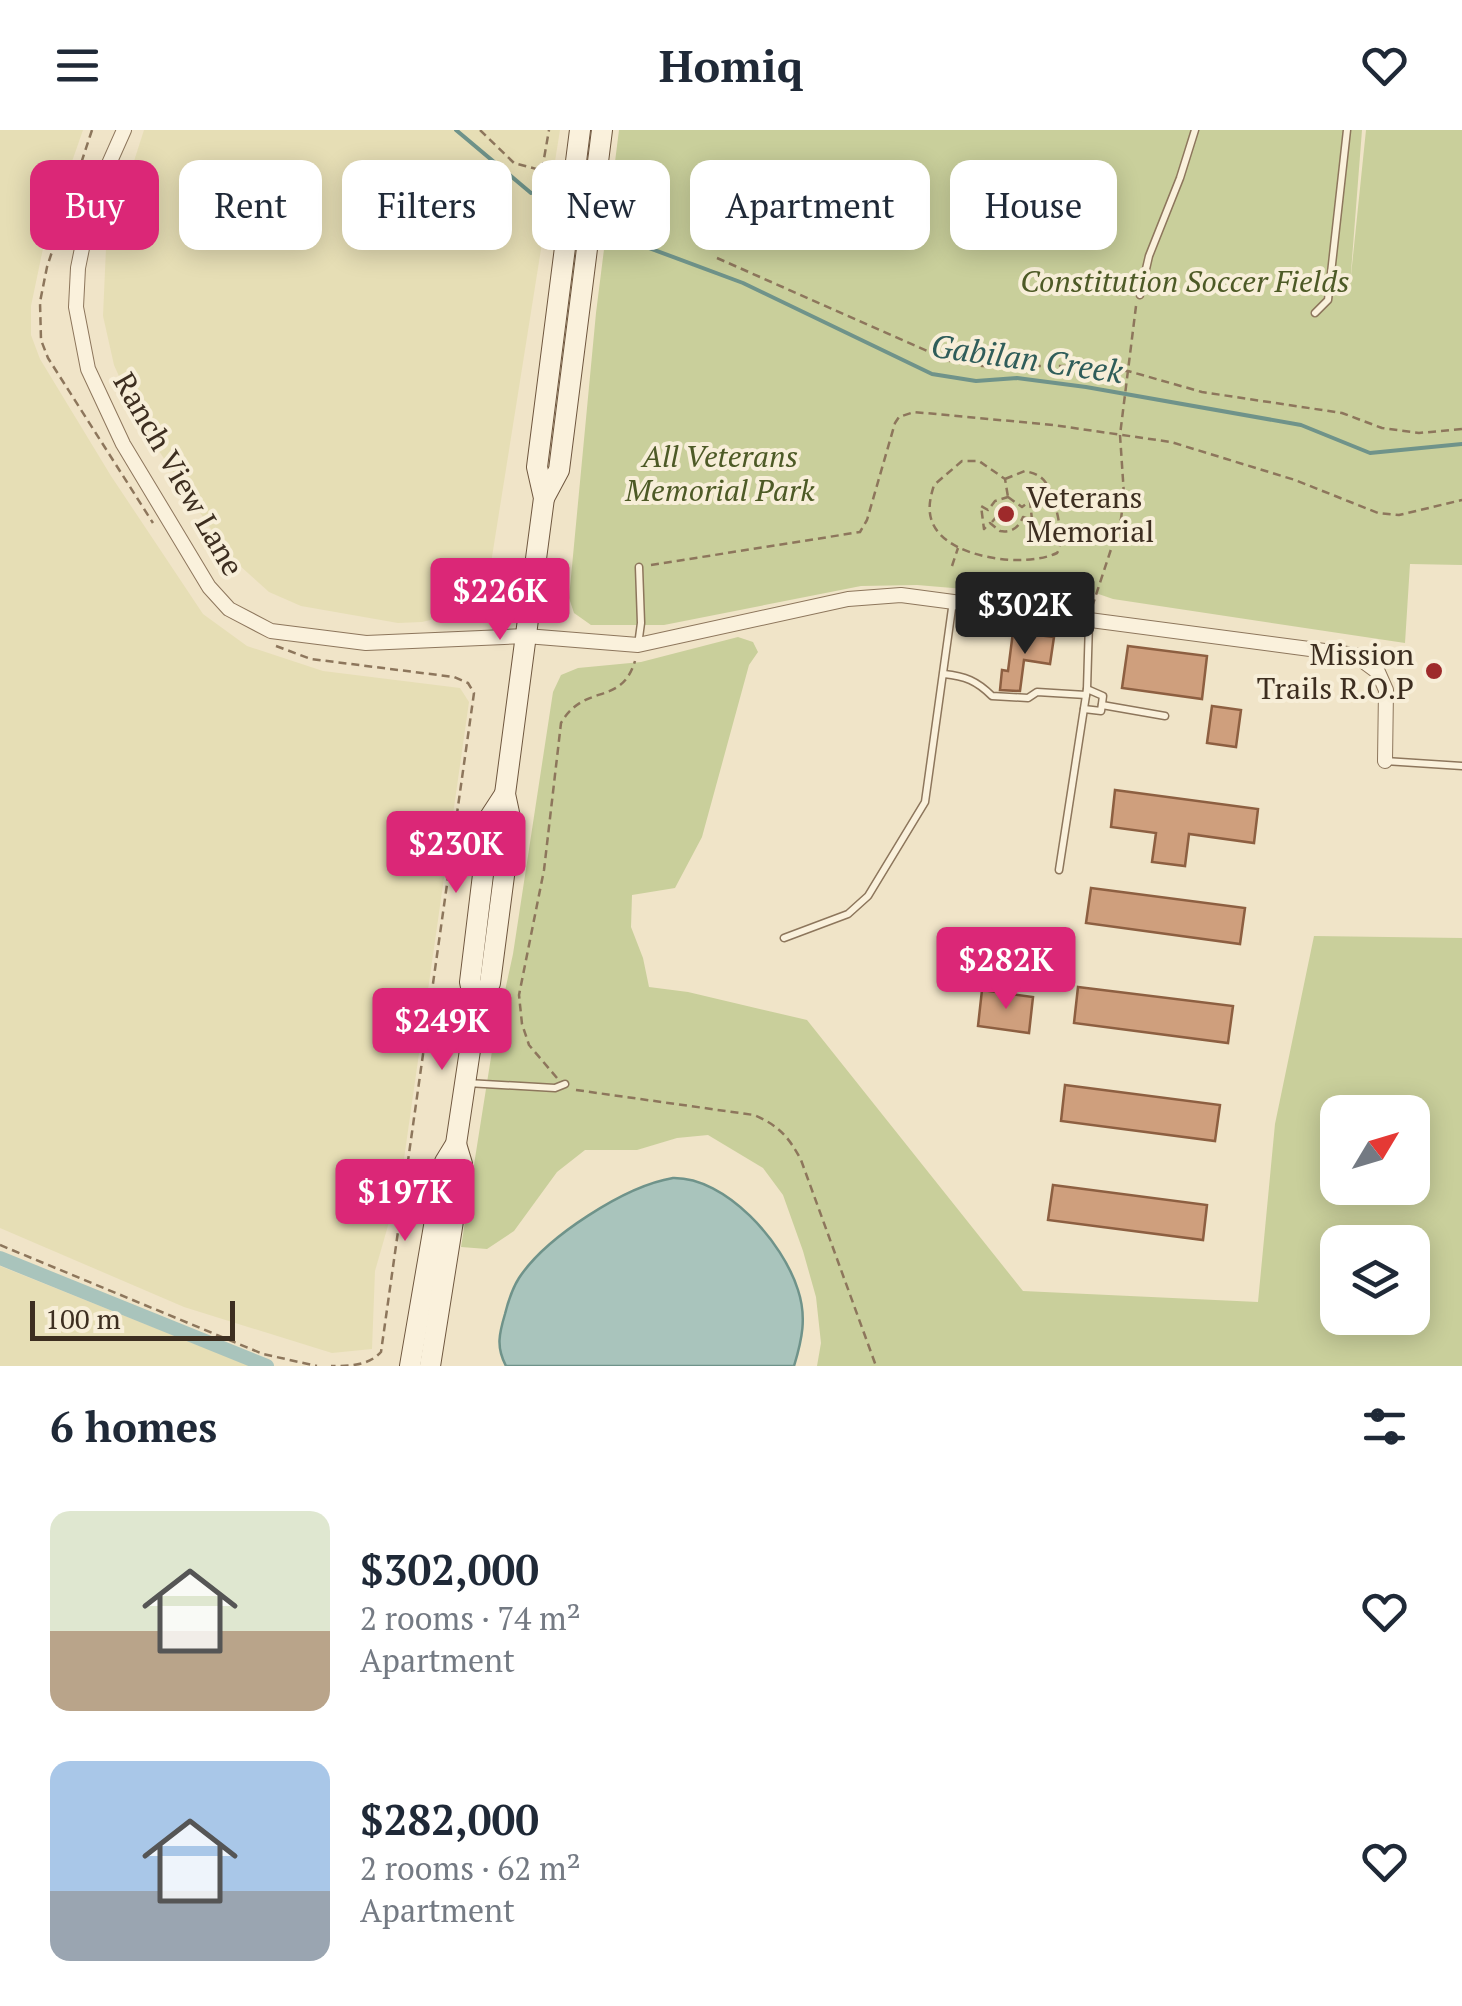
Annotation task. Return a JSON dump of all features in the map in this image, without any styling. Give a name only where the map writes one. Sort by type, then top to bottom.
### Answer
[{"type":"main road","points":[[576,160],[580,130]]},
{"type":"main road","points":[[544,498],[560,470],[602,130]]},
{"type":"main road","points":[[410,1366],[445,1162],[456,1144],[476,1010],[490,983],[511,822],[506,794],[544,498],[537,467],[565,250]]},
{"type":"main road","points":[[430,1366],[462,1164],[456,1144]]},
{"type":"street","name":"Ranch View Lane","points":[[124,130],[84,232],[76,307],[88,369],[100,400],[209,587],[228,609],[271,632],[366,643],[526,636],[638,645],[848,598],[901,595],[953,600],[1355,656],[1378,672],[1386,690],[1385,760]]},
{"type":"lane","points":[[1140,295],[1148,256],[1196,130]]},
{"type":"lane","points":[[1315,313],[1328,300],[1347,130]]},
{"type":"lane","points":[[638,645],[639,567]]},
{"type":"lane","points":[[784,938],[848,914],[868,896],[925,802],[953,600]]},
{"type":"lane","points":[[1059,870],[1084,709],[1089,621]]},
{"type":"lane","points":[[944,674],[965,676],[992,696],[1028,698],[1037,692],[1103,696],[1100,711],[1084,709]]},
{"type":"lane","points":[[1102,705],[1166,716]]},
{"type":"lane","points":[[1385,760],[1462,766]]},
{"type":"lane","points":[[466,1082],[538,1087],[565,1084]]},
{"type":"path","points":[[92,130],[47,267],[40,302],[41,340],[48,358],[161,535]]},
{"type":"path","points":[[480,130],[514,163],[532,168]]},
{"type":"path","points":[[544,160],[550,130]]},
{"type":"path","points":[[718,258],[950,361],[982,366],[1128,371],[1202,392],[1342,413],[1382,428],[1420,432],[1462,429]]},
{"type":"path","points":[[1089,621],[1121,519],[1122,410],[1140,295]]},
{"type":"path","points":[[639,567],[860,532],[895,423],[899,417],[914,412],[1171,442],[1295,480],[1378,513],[1399,515],[1462,500]]},
{"type":"path","points":[[1005,480],[1024,470],[1043,479],[1062,537],[1060,550],[1046,558],[1010,560],[976,554],[940,536],[932,522],[929,504],[934,485],[955,464],[970,460],[987,464],[1005,480],[1008,497],[1022,507]]},
{"type":"path","points":[[988,510],[996,501],[1008,497]]},
{"type":"path","points":[[1000,516],[980,506],[984,529],[1006,512],[1032,520],[1030,501],[1011,513]]},
{"type":"path","points":[[990,523],[1000,531],[1010,531],[1023,517]]},
{"type":"path","points":[[952,566],[958,546]]},
{"type":"path","points":[[275,645],[311,659],[454,677],[468,683],[474,693],[381,1352],[354,1366],[331,1366]]},
{"type":"path","points":[[638,645],[633,668],[623,683],[611,691],[583,698],[570,708],[561,723],[544,870],[519,995],[522,1024],[529,1045],[565,1084],[590,1094],[754,1115],[773,1123],[790,1138],[876,1366]]},
{"type":"path","points":[[0,1246],[263,1354],[317,1366]]},
{"type":"shaded area","points":[[0,130],[83,130],[73,160],[30,160],[30,250],[43,250],[31,306],[31,335],[40,359],[111,476],[203,614],[247,646],[323,671],[460,688],[469,702],[401,1180],[375,1271],[372,1349],[332,1353],[184,1307],[0,1228]]},
{"type":"shaded area","points":[[144,130],[560,130],[555,160],[532,160],[532,250],[541,250],[488,582],[479,600],[454,614],[398,623],[301,606],[269,592],[229,556],[139,421],[114,365],[103,316],[106,250],[159,250],[159,160],[134,160]]},
{"type":"shaded area","points":[[0,1266],[250,1366],[0,1366]]},
{"type":"green space","points":[[619,130],[1362,130],[1350,285],[1366,130],[1462,130],[1462,565],[1410,564],[1405,643],[1113,599],[1084,589],[1046,596],[917,585],[861,586],[664,625],[591,625],[574,613],[569,598],[604,250],[670,250],[670,160],[615,160]]},
{"type":"green space","points":[[738,637],[753,642],[758,652],[749,665],[702,837],[675,888],[632,895],[631,927],[649,987],[688,992],[807,1020],[1023,1291],[1258,1302],[1275,1124],[1314,936],[1462,938],[1462,1366],[817,1366],[821,1343],[816,1297],[783,1195],[763,1168],[708,1135],[677,1138],[637,1150],[585,1150],[557,1172],[514,1231],[487,1249],[461,1247],[492,1051],[513,954],[553,692],[561,675],[578,668],[641,662]]},
{"type":"water","points":[[673,1178],[713,1188],[732,1200],[780,1252],[798,1290],[802,1310],[794,1366],[506,1366],[500,1346],[501,1328],[514,1287],[531,1262],[567,1230],[610,1202]]},
{"type":"building","points":[[1013,632],[1054,637],[1050,664],[1024,660],[1020,691],[1000,690],[1002,670],[1008,671]]},
{"type":"building","points":[[1128,646],[1207,656],[1202,699],[1122,688]]},
{"type":"building","points":[[1212,706],[1241,710],[1236,747],[1207,743]]},
{"type":"building","points":[[1115,790],[1258,809],[1254,843],[1189,834],[1185,866],[1152,862],[1156,833],[1111,827]]},
{"type":"building","points":[[1091,888],[1245,908],[1240,944],[1086,923]]},
{"type":"building","points":[[1078,987],[1233,1006],[1228,1043],[1074,1023]]},
{"type":"building","points":[[982,990],[1033,997],[1029,1033],[978,1026]]},
{"type":"building","points":[[1065,1085],[1220,1105],[1215,1141],[1061,1121]]},
{"type":"building","points":[[1053,1185],[1207,1205],[1203,1240],[1048,1220]]},
{"type":"waterway","name":"Gabilan Creek","points":[[456,130],[531,193]]},
{"type":"waterway","name":"Gabilan Creek","points":[[654,250],[743,283],[932,374],[976,381],[1017,378],[1086,387],[1301,425],[1370,453],[1462,444]]},
{"type":"waterway","points":[[0,1258],[267,1366]]},
{"type":"place","name":"Veterans Memorial","points":[[1006,514]]},
{"type":"place","name":"Mission Trails R.O.P","points":[[1434,671]]},
{"type":"park label","name":"Constitution Soccer Fields","points":[[1185,281]]},
{"type":"park label","name":"All Veterans Memorial Park","points":[[720,473]]}]
